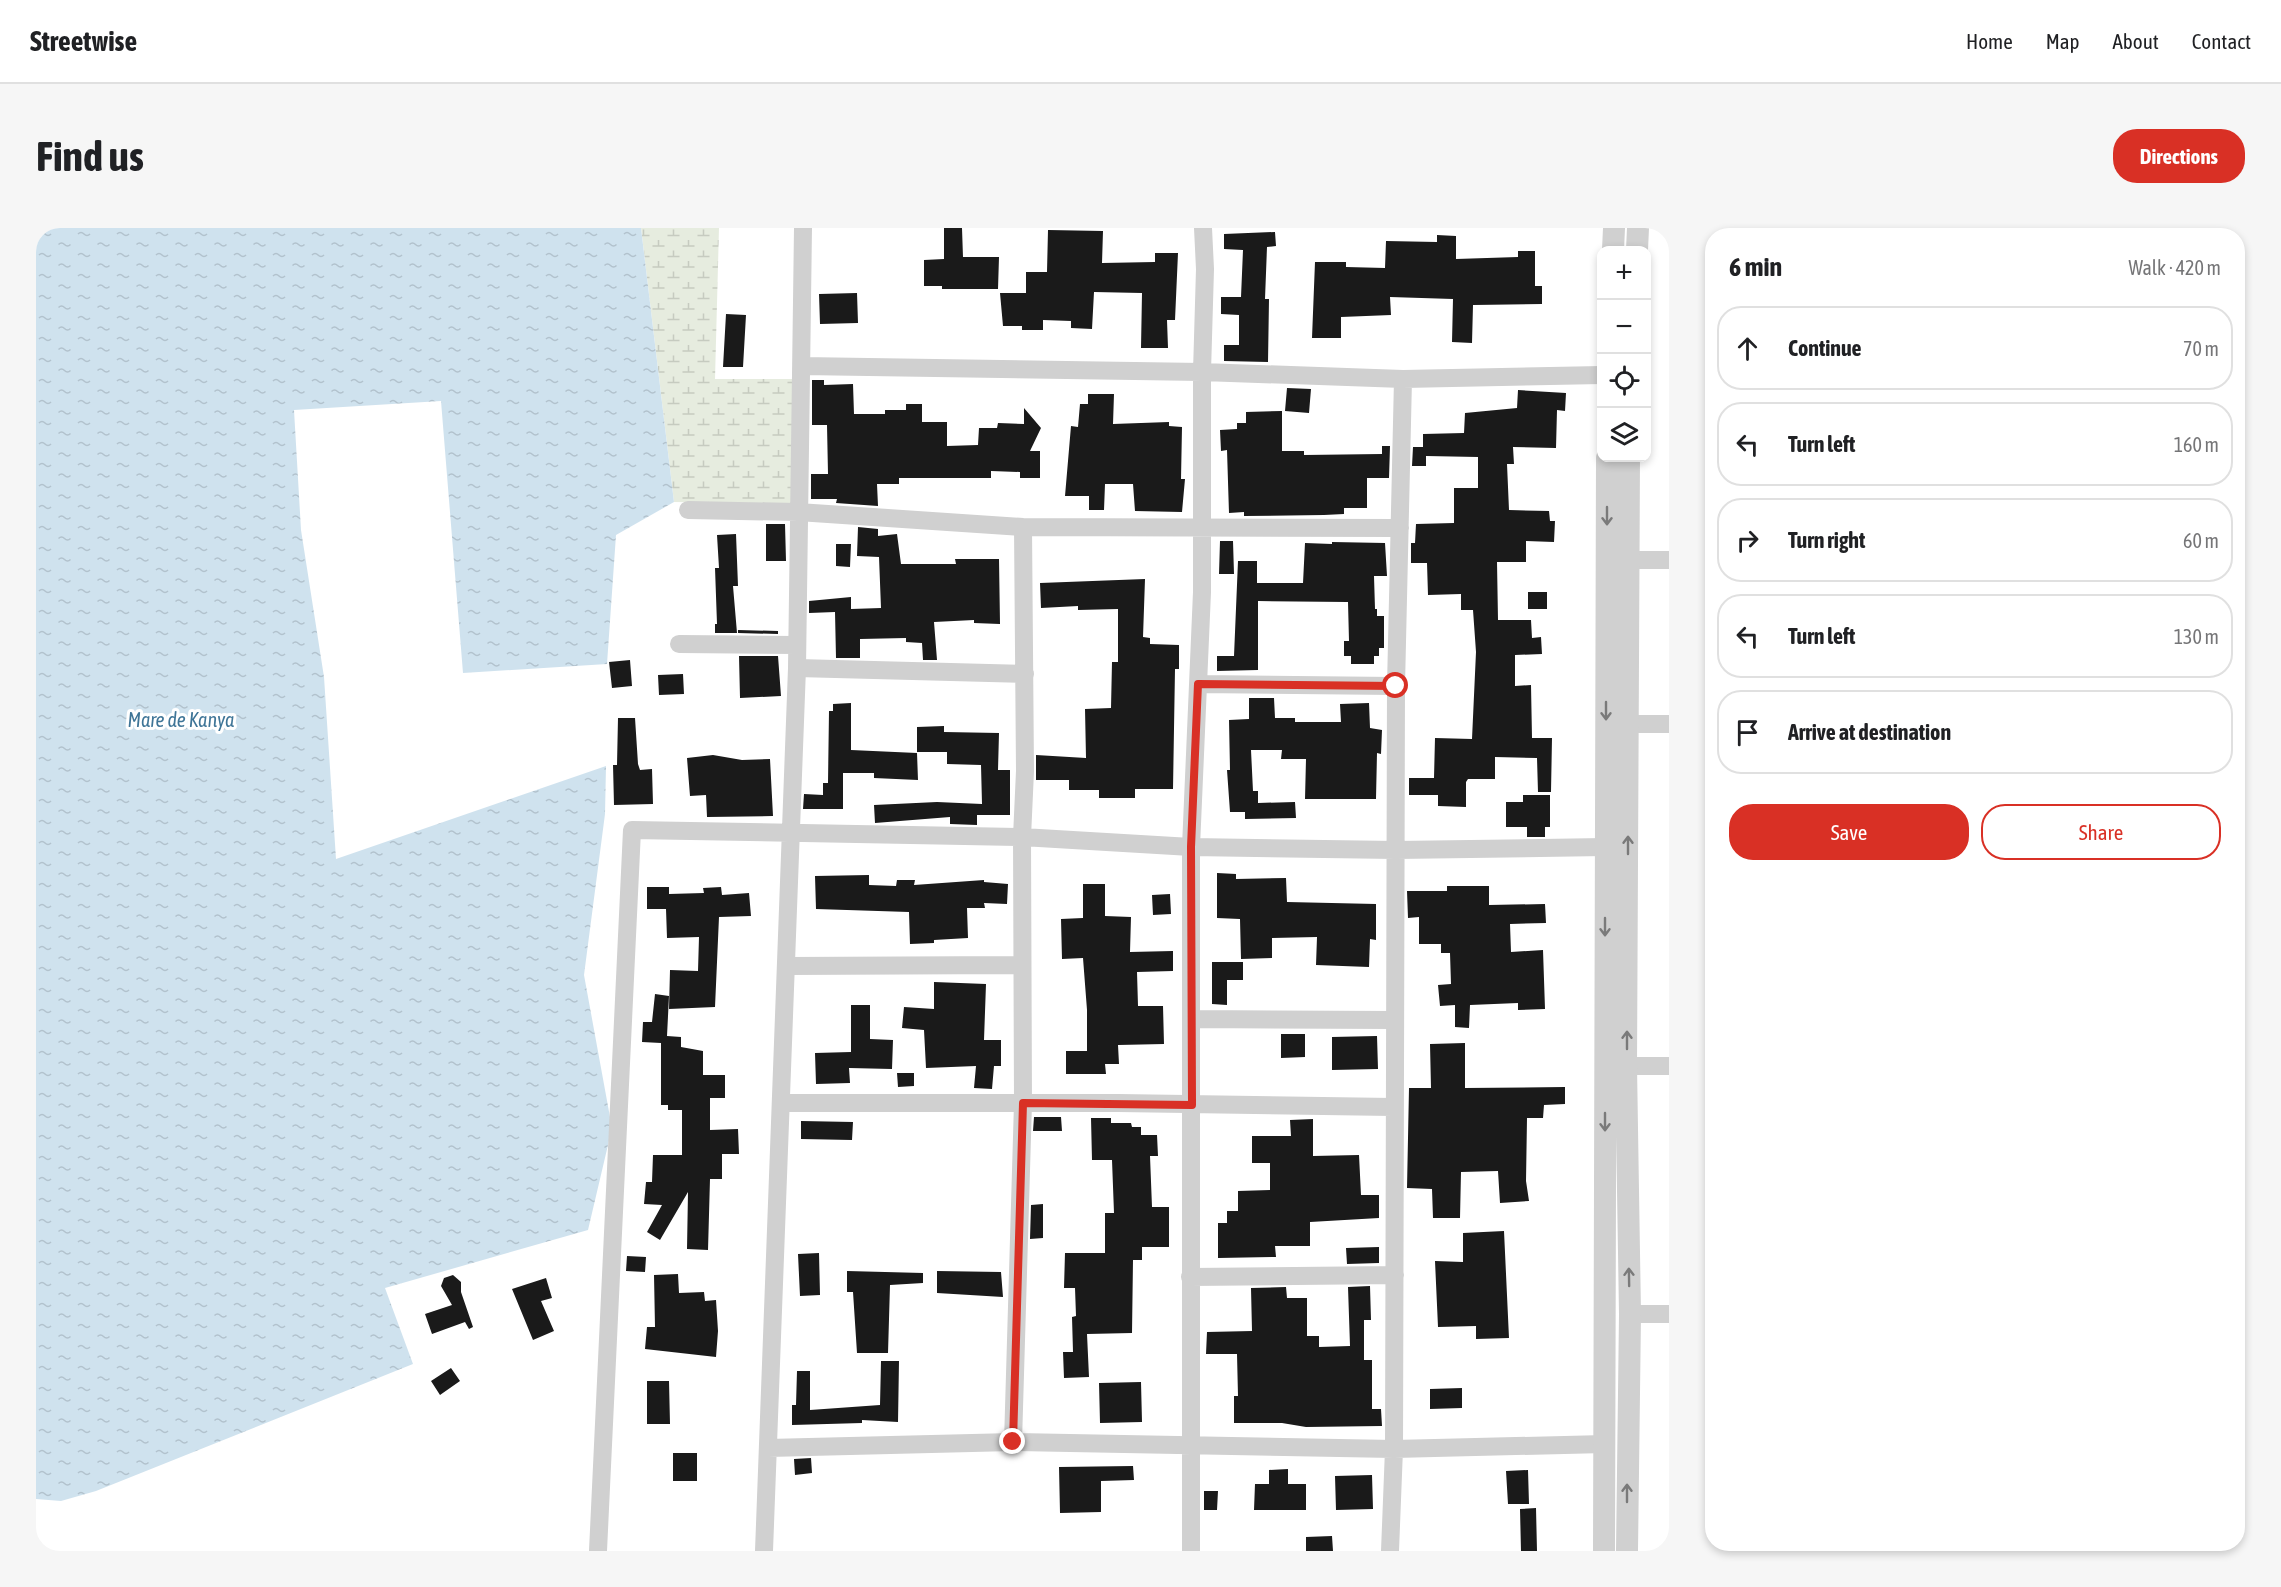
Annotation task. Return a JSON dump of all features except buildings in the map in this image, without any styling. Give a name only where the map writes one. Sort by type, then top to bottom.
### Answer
[{"type":"street","points":[[764,1551],[797,668],[803,228]]},
{"type":"street","points":[[1191,1551],[1190,1277],[1193,1018],[1191,847],[1198,684],[1205,269],[1203,228]]},
{"type":"street","points":[[1613,246],[1614,228]]},
{"type":"street","points":[[1637,246],[1638,228]]},
{"type":"street","points":[[802,366],[1202,372],[1403,379],[1597,375]]},
{"type":"street","points":[[1390,1551],[1394,1449],[1393,1107],[1396,686],[1403,379]]},
{"type":"street","points":[[1604,1551],[1607,462]]},
{"type":"street","points":[[1627,1551],[1630,1314],[1626,1066],[1629,462]]},
{"type":"street","points":[[688,510],[798,512],[1023,527],[1400,528]]},
{"type":"street","points":[[1013,1442],[1023,1103],[1022,837],[1025,674],[1023,527]]},
{"type":"street","points":[[1629,560],[1669,560]]},
{"type":"street","points":[[679,644],[797,645]]},
{"type":"street","points":[[797,668],[1025,674]]},
{"type":"street","points":[[1198,684],[1396,686]]},
{"type":"street","points":[[1627,724],[1669,724]]},
{"type":"street","points":[[598,1551],[632,830],[1022,837],[1191,847],[1396,850],[1605,847]]},
{"type":"street","points":[[787,966],[1022,965]]},
{"type":"street","points":[[1193,1018],[1395,1020]]},
{"type":"street","points":[[1626,1066],[1669,1066]]},
{"type":"street","points":[[781,1103],[1393,1107]]},
{"type":"street","points":[[1190,1277],[1395,1275]]},
{"type":"street","points":[[1630,1314],[1669,1314]]},
{"type":"street","points":[[768,1448],[1013,1442],[1394,1449],[1605,1444]]},
{"type":"green space","points":[[641,228],[719,228],[715,379],[794,379],[791,504],[674,502]]},
{"type":"water","name":"Mare de Kanya","points":[[36,228],[641,228],[674,502],[616,535],[607,664],[463,673],[441,401],[294,410],[301,530],[324,677],[336,859],[606,766],[605,814],[584,975],[612,1128],[588,1230],[385,1288],[413,1364],[96,1491],[61,1501],[36,1499]]},
{"type":"route","points":[[1013,1442],[1023,1103],[1192,1105],[1191,847],[1198,684],[1396,686]]}]
